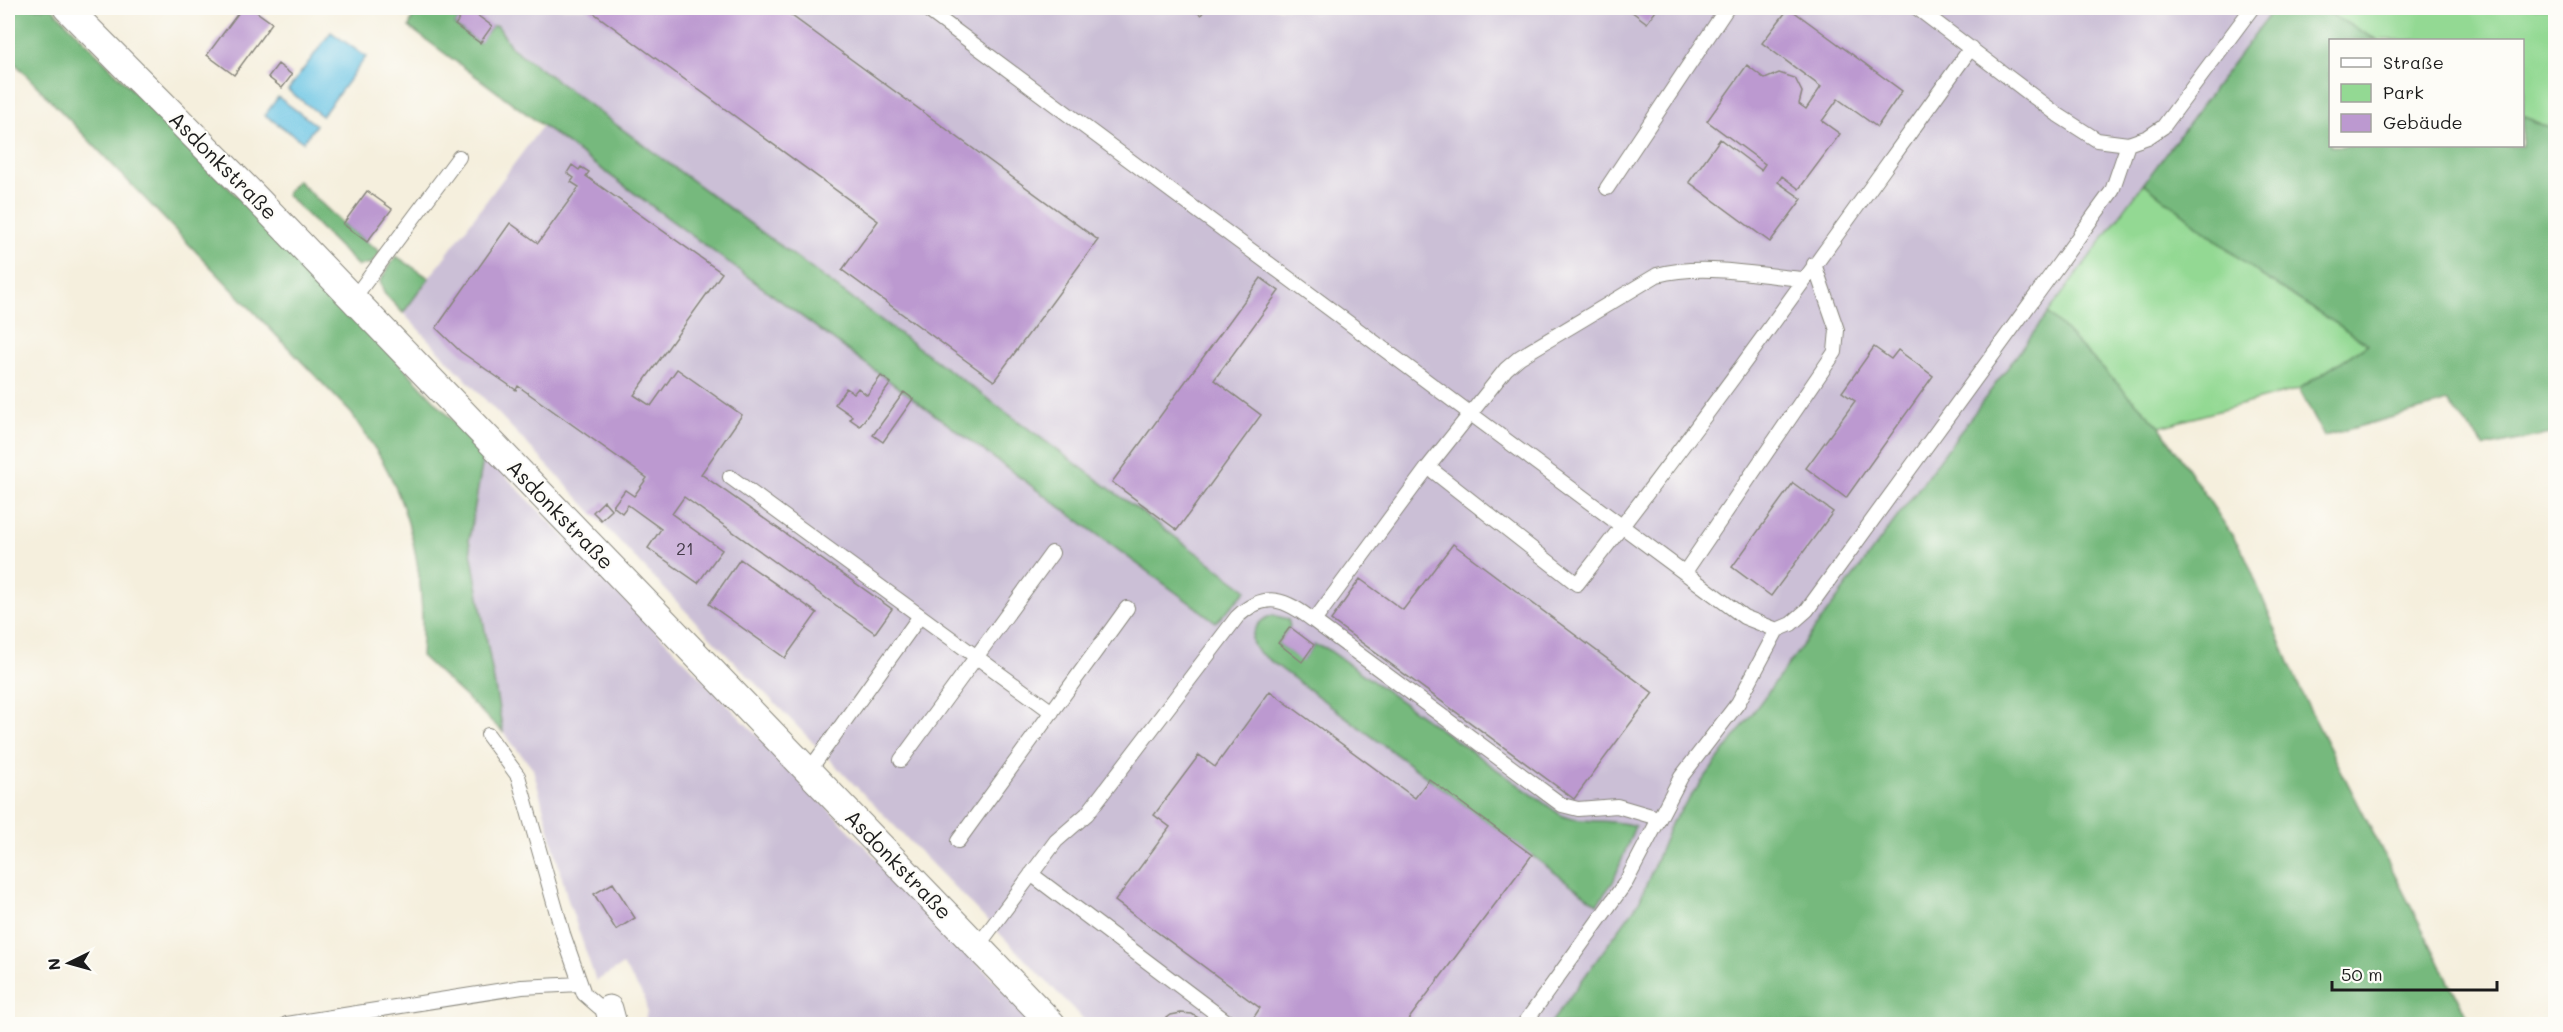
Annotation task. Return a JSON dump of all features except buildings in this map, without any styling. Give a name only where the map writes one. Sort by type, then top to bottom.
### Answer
[{"type":"street","name":"Asdonkstraße","points":[[67,8],[353,300],[1052,1024]]},
{"type":"lane","points":[[925,8],[1744,617],[1777,630]]},
{"type":"lane","points":[[1606,188],[1727,8]]},
{"type":"lane","points":[[1917,8],[2058,115],[2097,140],[2128,144],[2148,137],[2163,127],[2252,8]]},
{"type":"lane","points":[[1428,467],[1577,584],[1623,526],[1971,48]]},
{"type":"lane","points":[[1524,1024],[1616,898],[1681,777],[1738,703],[1777,630],[1791,624],[1807,610],[2112,191],[2128,144]]},
{"type":"lane","points":[[353,300],[459,157]]},
{"type":"lane","points":[[1685,572],[1835,352],[1837,330],[1814,264]]},
{"type":"lane","points":[[1314,621],[1493,382],[1520,357],[1657,275],[1674,270],[1803,279]]},
{"type":"lane","points":[[730,477],[1052,712]]},
{"type":"lane","points":[[901,760],[1052,553]]},
{"type":"lane","points":[[977,947],[1062,834],[1087,814],[1242,612],[1260,601],[1274,599],[1298,608],[1562,805],[1578,809],[1617,806],[1658,818]]},
{"type":"lane","points":[[958,841],[1127,608]]},
{"type":"lane","points":[[808,772],[920,616]]},
{"type":"lane","points":[[488,735],[518,776],[580,984],[591,1002],[611,1017]]},
{"type":"lane","points":[[1031,874],[1230,1024]]},
{"type":"lane","points":[[287,1024],[522,987],[580,984]]},
{"type":"shaded area","points":[[416,8],[2274,8],[1672,822],[1639,902],[1550,1024],[1088,1024],[714,641],[403,313],[543,125],[409,27]]},
{"type":"shaded area","points":[[484,454],[1037,1024],[644,1024],[647,1011],[644,997],[623,965],[596,981],[568,900],[533,769],[503,732],[469,540]]},
{"type":"green space","points":[[8,8],[52,8],[381,343],[484,454],[469,540],[503,732],[421,656],[420,581],[416,555],[403,506],[382,460],[352,414],[8,56]]},
{"type":"green space","points":[[416,8],[467,8],[455,25],[479,43],[492,26],[498,26],[511,47],[1247,590],[1216,622],[409,27]]},
{"type":"green space","points":[[467,8],[489,8],[480,18]]},
{"type":"green space","points":[[2274,8],[2319,8],[2375,39],[2329,39],[2329,147],[2524,147],[2524,116],[2555,131],[2555,433],[2485,447],[2448,402],[2324,436],[2299,389],[2368,344],[2262,276],[2144,183]]},
{"type":"green space","points":[[2319,8],[2555,8],[2555,131],[2524,116],[2524,39],[2375,39]]},
{"type":"green space","points":[[297,180],[343,224],[380,252],[372,263],[358,266],[286,194]]},
{"type":"green space","points":[[2144,183],[2262,276],[2369,344],[2299,389],[2160,427],[2048,313]]},
{"type":"green space","points":[[396,256],[429,278],[403,313],[384,293],[380,281]]},
{"type":"green space","points":[[2048,313],[2160,427],[2244,553],[2303,696],[2471,1024],[1550,1024],[1639,902],[1672,822]]},
{"type":"green space","points":[[1273,615],[1288,619],[1290,627],[1278,643],[1302,661],[1314,645],[1326,648],[1561,815],[1568,818],[1635,826],[1613,882],[1597,904],[1257,651],[1252,640],[1254,630],[1267,617]]},
{"type":"water","points":[[331,32],[366,57],[322,116],[288,90]]},
{"type":"water","points":[[278,97],[316,125],[303,142],[265,115]]}]
